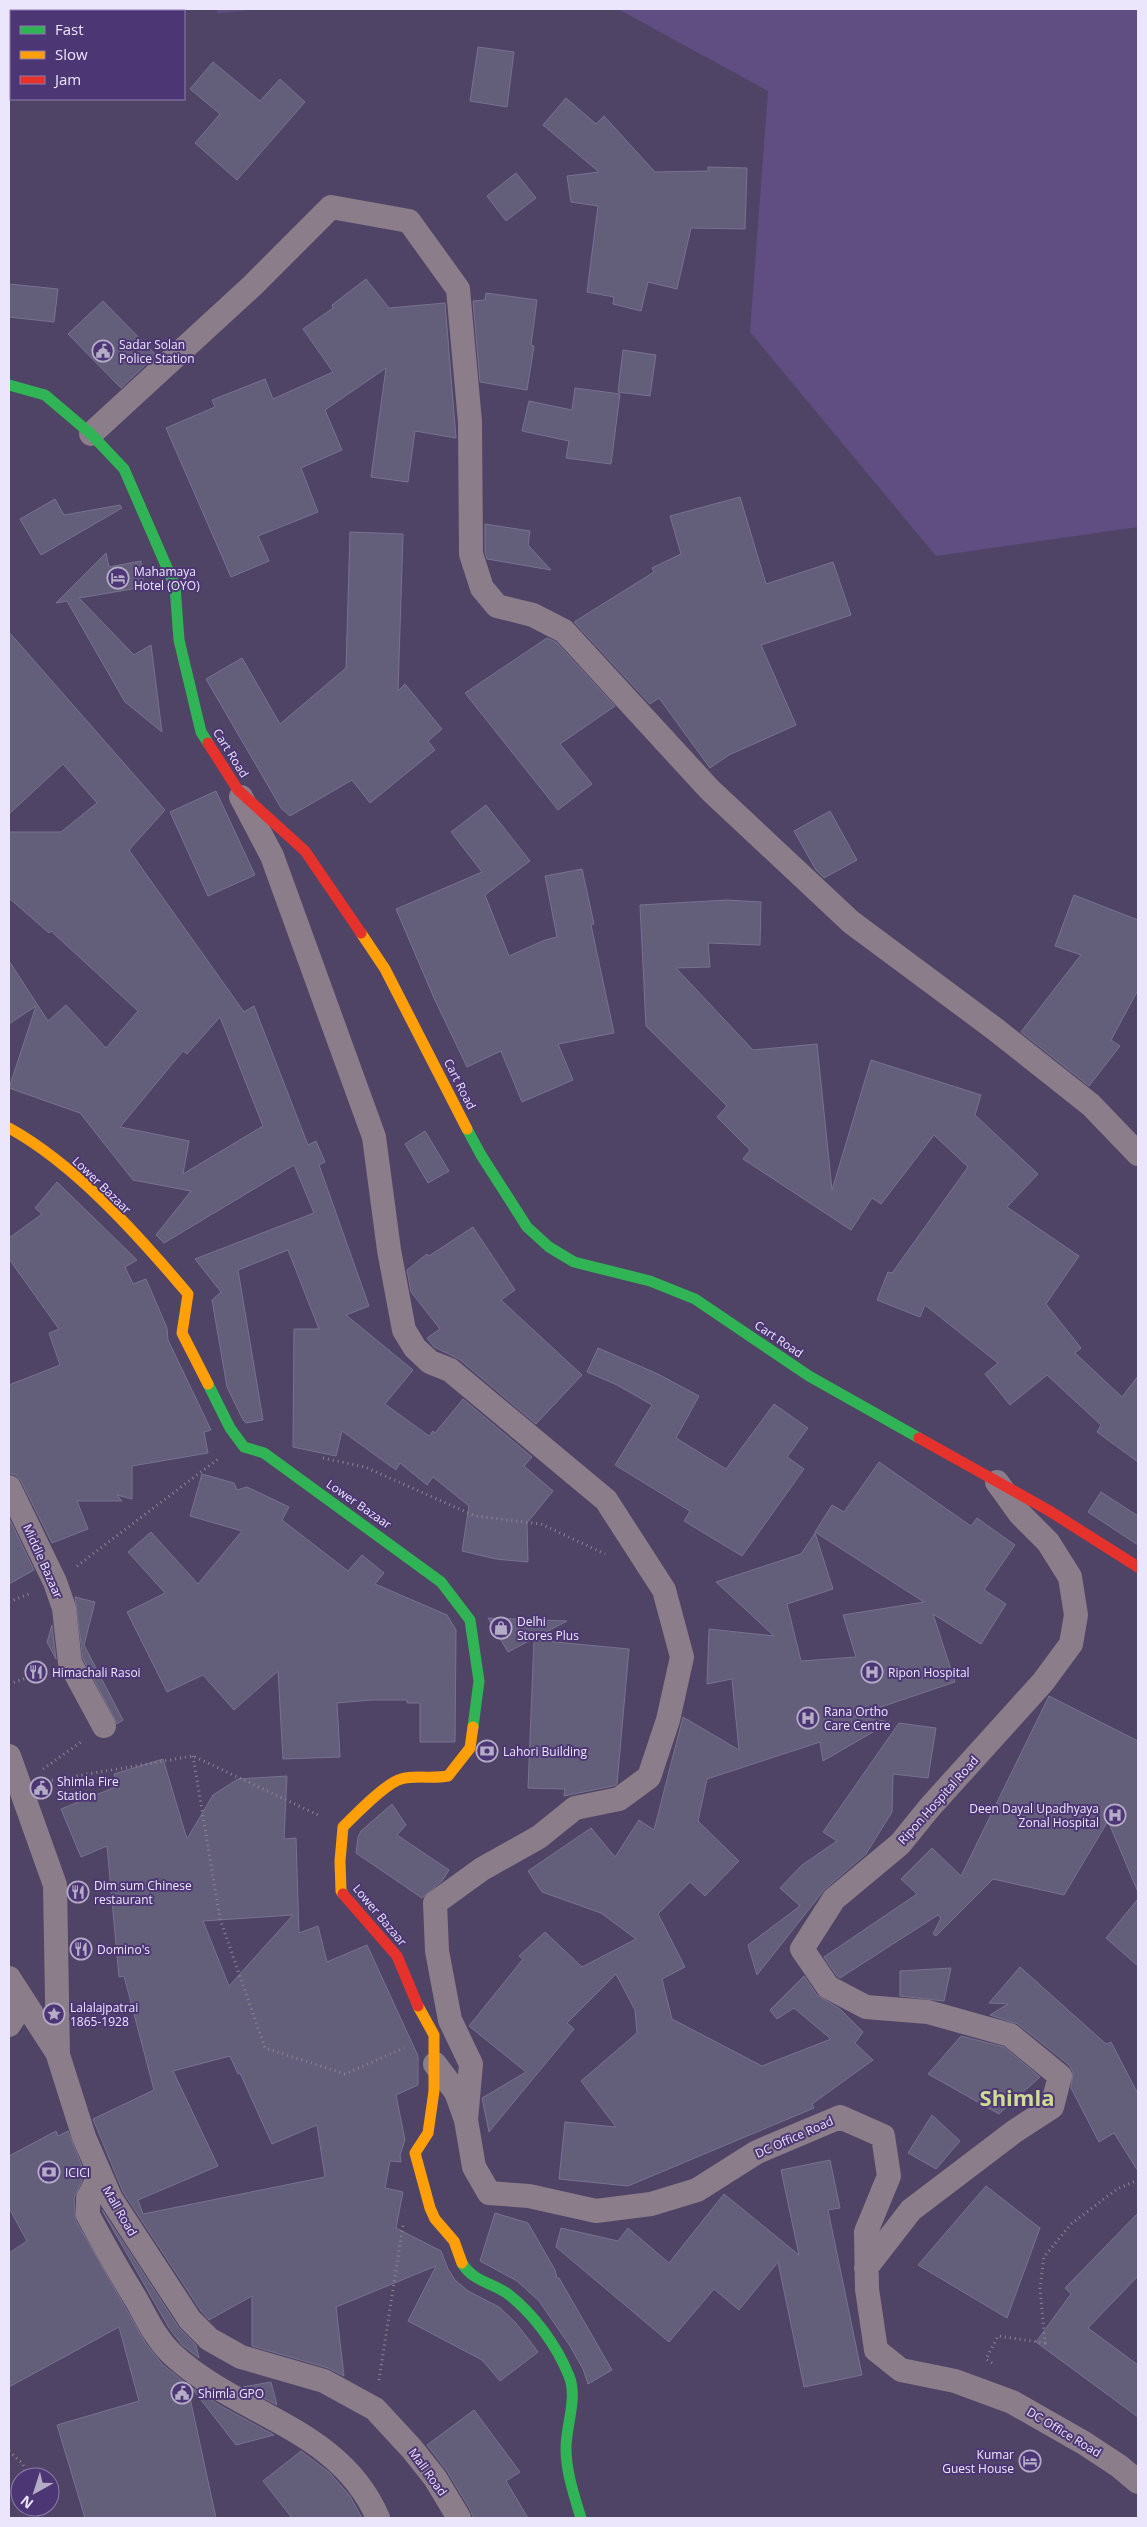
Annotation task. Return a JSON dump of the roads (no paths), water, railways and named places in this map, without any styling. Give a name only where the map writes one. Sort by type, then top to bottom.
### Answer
[{"type":"street","points":[[91,434],[252,286],[331,207],[408,221],[458,289],[470,422],[471,554],[482,588],[498,606],[533,615],[564,631],[710,790],[851,922],[995,1029],[1091,1105],[1138,1154]]},
{"type":"street","name":"Cart Road","points":[[9,385],[45,395],[91,434],[124,468],[175,586],[179,640],[200,732],[238,790],[305,851],[385,969],[481,1155],[527,1227],[550,1247],[574,1262],[650,1281],[695,1300],[810,1376],[1048,1510],[1138,1567]]},
{"type":"street","points":[[238,790],[272,856],[374,1137],[389,1250],[404,1330],[415,1348],[430,1362],[450,1370],[606,1500],[664,1590],[682,1657],[668,1720],[649,1777],[619,1798],[575,1808],[539,1837],[482,1869],[435,1903],[438,1951],[450,2020],[471,2064],[466,2120]]},
{"type":"street","name":"Lower Bazaar","points":[[9,1128],[38,1144],[101,1201],[160,1261],[188,1294],[182,1333],[230,1428],[244,1447],[264,1453],[441,1582],[470,1620],[479,1681],[470,1748],[458,1766],[448,1776],[433,1779],[400,1779],[371,1800],[343,1827],[340,1861],[341,1891],[397,1956],[417,2003],[434,2035],[436,2064],[428,2133],[415,2153],[420,2182],[433,2216],[448,2231],[465,2268],[481,2281],[507,2293],[525,2310],[551,2344],[570,2379],[571,2414],[566,2447],[569,2473],[581,2518]]},
{"type":"street","name":"Ripon Hospital Road","points":[[866,2268],[911,2210],[1015,2131],[1052,2107],[1060,2076],[1010,2036],[928,2012],[866,2006],[828,1987],[802,1949],[834,1899],[900,1844],[930,1807],[1043,1682],[1071,1644],[1076,1616],[1070,1577],[1048,1542],[1020,1514],[997,1482]]},
{"type":"street","name":"Middle Bazaar","points":[[9,1487],[55,1582],[64,1608],[70,1664],[104,1726]]},
{"type":"street","name":"Mall Road","points":[[9,1756],[55,1884],[58,2055],[84,2137],[111,2199],[190,2320],[209,2339],[241,2356],[324,2381],[375,2409],[412,2449],[435,2478],[459,2518]]},
{"type":"street","points":[[9,1978],[58,2055]]},
{"type":"street","points":[[9,2025],[24,2002]]},
{"type":"street","name":"DC Office Road","points":[[436,2064],[456,2092],[466,2120],[474,2168],[489,2193],[529,2196],[596,2211],[651,2204],[697,2190],[757,2152],[840,2117],[883,2136],[889,2176],[866,2232],[866,2268],[876,2350],[901,2370],[954,2381],[1012,2402],[1084,2443],[1138,2482]]},
{"type":"street","points":[[100,2175],[88,2198],[88,2215],[155,2333],[173,2355],[199,2374],[240,2401],[294,2429],[334,2458],[353,2476],[378,2518]]},
{"type":"place","name":"Sadar Solan Police Station","points":[[103,351]]},
{"type":"place","name":"Mahamaya Hotel (OYO)","points":[[118,578]]},
{"type":"place","name":"Delhi Stores Plus","points":[[501,1628]]},
{"type":"place","name":"Himachali Rasoi","points":[[36,1672]]},
{"type":"place","name":"Ripon Hospital","points":[[872,1672]]},
{"type":"place","name":"Rana Ortho Care Centre","points":[[808,1718]]},
{"type":"place","name":"Lahori Building","points":[[487,1751]]},
{"type":"place","name":"Shimla Fire Station","points":[[41,1788]]},
{"type":"place","name":"Deen Dayal Upadhyaya Zonal Hospital","points":[[1115,1815]]},
{"type":"place","name":"Dim sum Chinese restaurant","points":[[78,1892]]},
{"type":"place","name":"Domino's","points":[[81,1949]]},
{"type":"place","name":"Lalalajpatrai 1865-1928","points":[[54,2014]]},
{"type":"place","name":"ICICI","points":[[49,2172]]},
{"type":"place","name":"Shimla GPO","points":[[182,2393]]},
{"type":"place","name":"Kumar Guest House","points":[[1030,2461]]},
{"type":"district","name":"Shimla","points":[[1017,2097]]}]
